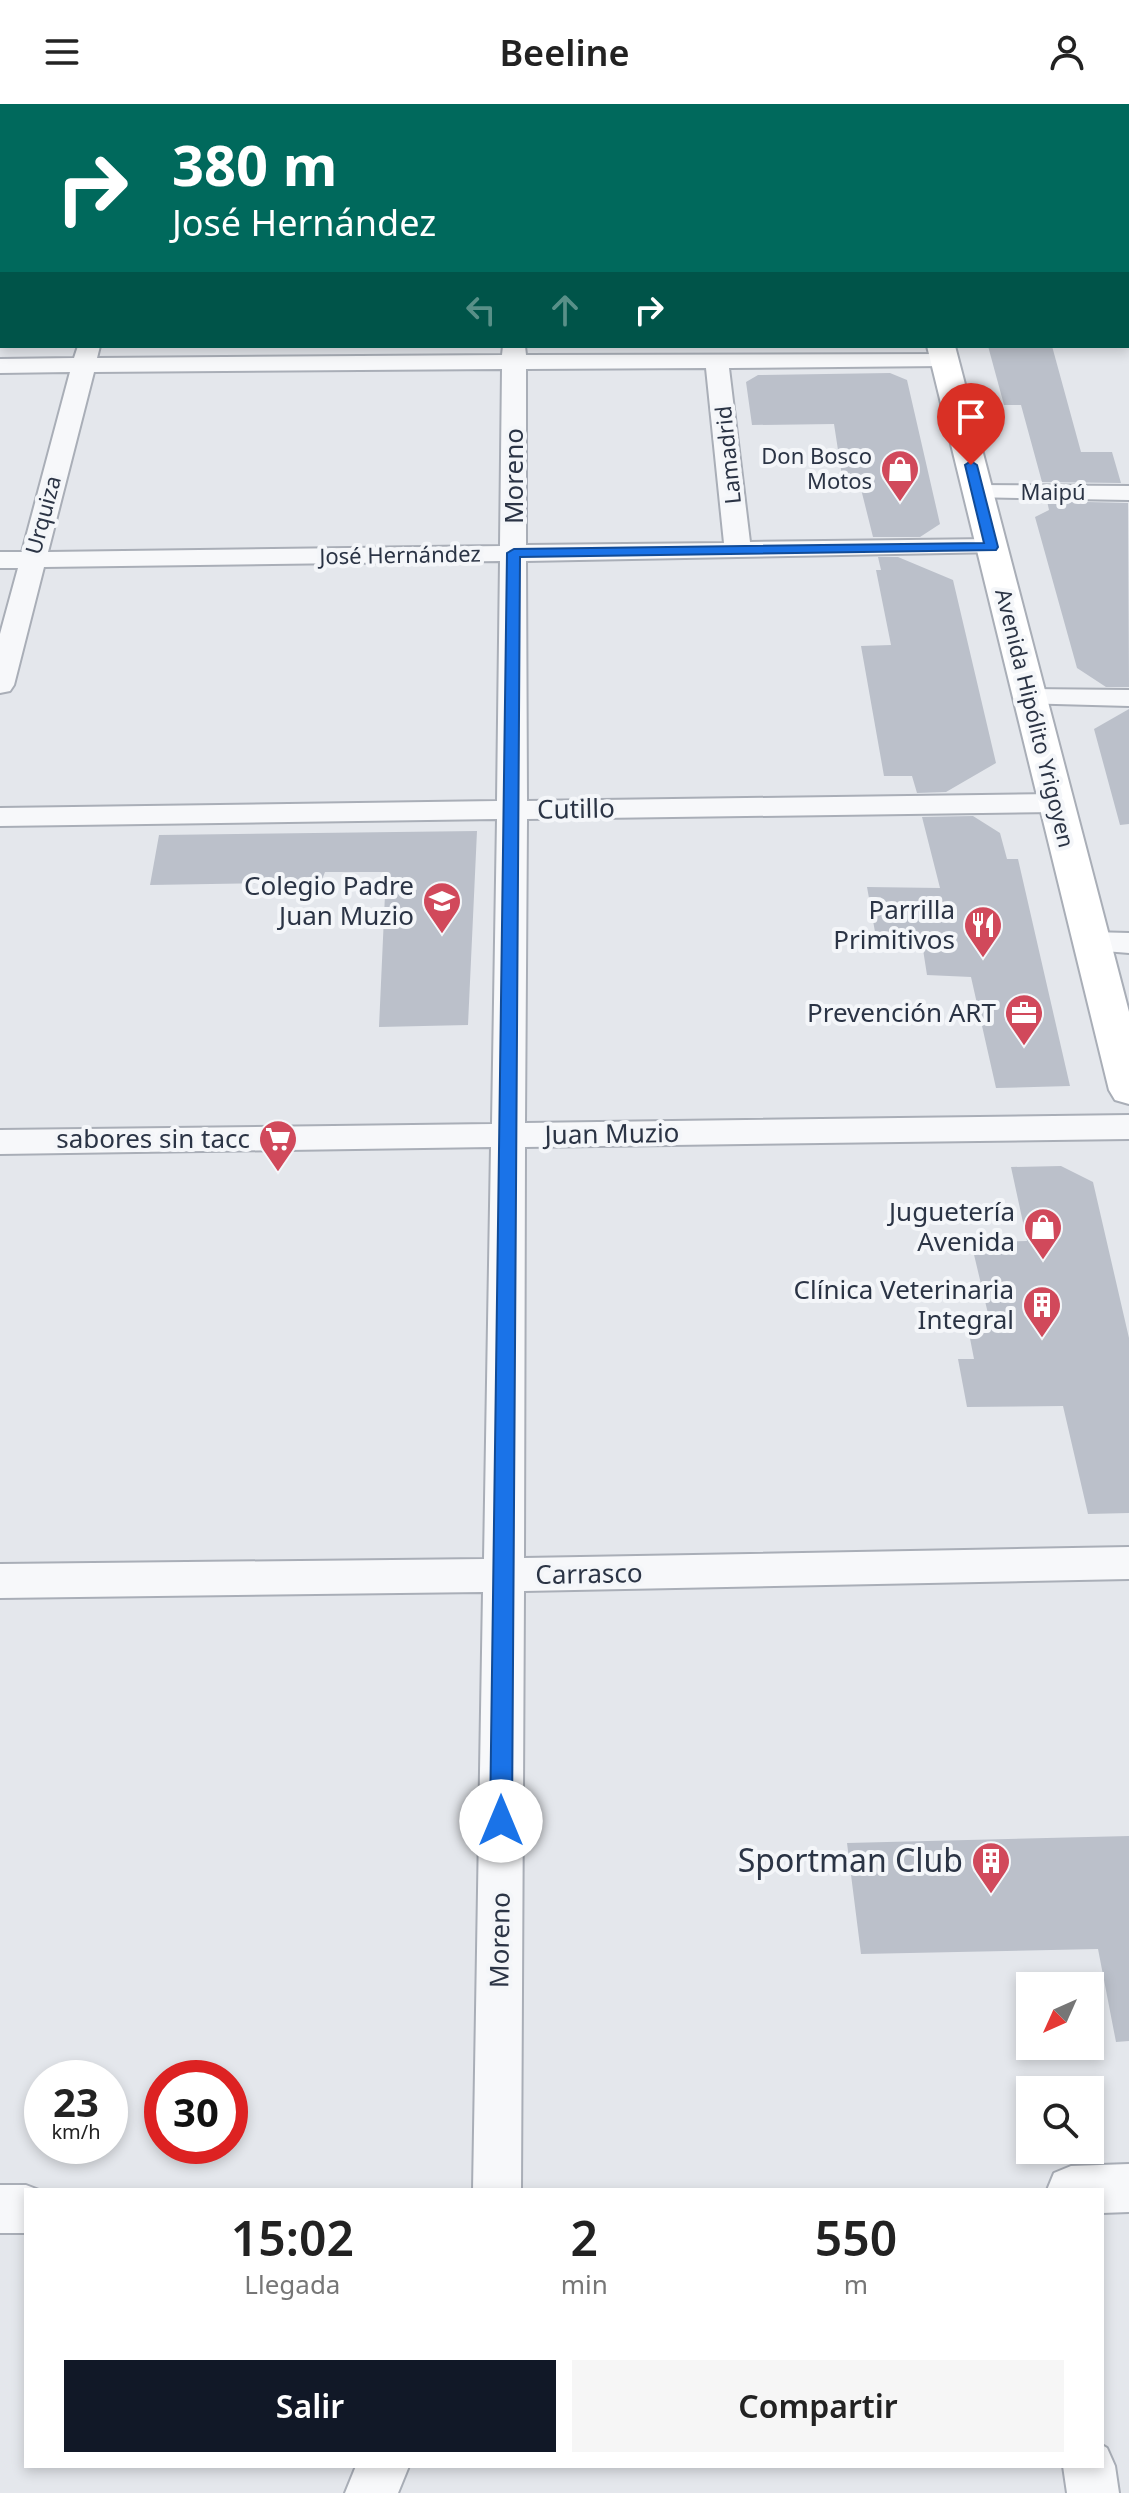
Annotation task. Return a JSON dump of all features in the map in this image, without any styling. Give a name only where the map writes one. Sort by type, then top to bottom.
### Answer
[{"type":"main road","name":"Avenida Hipólito Yrigoyen","points":[[942,352],[1129,1090]]},
{"type":"street","points":[[0,366],[87,356],[514,354],[717,360],[942,352]]},
{"type":"street","name":"Moreno","points":[[497,2188],[514,354]]},
{"type":"street","name":"Urquiza","points":[[0,685],[87,356]]},
{"type":"street","name":"Lamadrid","points":[[717,360],[738,550]]},
{"type":"street","name":"Maipú","points":[[978,492],[1129,493]]},
{"type":"street","name":"José Hernández","points":[[0,560],[992,547]]},
{"type":"street","points":[[1029,697],[1129,698]]},
{"type":"street","name":"Cutillo","points":[[0,817],[1056,803]]},
{"type":"street","points":[[1091,942],[1129,943]]},
{"type":"street","name":"Juan Muzio","points":[[0,1142],[1129,1127]]},
{"type":"street","name":"Carrasco","points":[[0,1581],[1129,1563]]},
{"type":"street","points":[[1104,2189],[1129,2188]]},
{"type":"street","points":[[0,2209],[24,2209]]},
{"type":"street","points":[[371,2493],[382,2468]]},
{"type":"street","points":[[1089,2468],[1093,2493]]},
{"type":"building","points":[[989,348],[1053,348],[1081,452],[1112,452],[1121,483],[1042,482],[1021,405],[1004,405]]},
{"type":"building","points":[[890,373],[907,380],[940,524],[920,537],[873,537],[861,489],[844,489],[834,424],[752,425],[746,382],[758,375]]},
{"type":"building","points":[[1047,501],[1128,503],[1129,687],[1106,687],[1077,668],[1035,517],[1049,510]]},
{"type":"building","points":[[878,557],[898,557],[953,580],[996,763],[946,792],[917,793],[912,776],[884,776],[861,646],[891,645],[876,570],[881,570]]},
{"type":"building","points":[[1129,709],[1129,824],[1120,825],[1094,729]]},
{"type":"building","points":[[973,816],[1000,833],[1007,859],[1018,859],[1070,1086],[996,1088],[971,977],[927,975],[922,943],[877,943],[867,887],[940,888],[922,817]]},
{"type":"building","points":[[477,831],[468,1025],[379,1027],[386,872],[325,872],[321,882],[150,885],[159,835]]},
{"type":"building","points":[[1061,1166],[1093,1182],[1129,1338],[1129,1513],[1088,1514],[1063,1406],[967,1407],[958,1359],[974,1359],[967,1323],[990,1322],[971,1242],[1027,1241],[1011,1167]]},
{"type":"building","name":"Sportman Club","points":[[1129,1836],[1129,2041],[1116,2042],[1098,1949],[861,1954],[847,1843]]},
{"type":"place","name":"Don Bosco Motos","points":[[900,503]]},
{"type":"place","name":"Colegio Padre Juan Muzio","points":[[442,935]]},
{"type":"place","name":"Parrilla Primitivos","points":[[983,959]]},
{"type":"place","name":"Prevención ART","points":[[1024,1047]]},
{"type":"place","name":"sabores sin tacc","points":[[278,1173]]},
{"type":"place","name":"Juguetería Avenida","points":[[1043,1261]]},
{"type":"place","name":"Clínica Veterinaria Integral","points":[[1042,1339]]},
{"type":"place","name":"Sportman Club","points":[[991,1895]]},
{"type":"route","points":[[501,1821],[514,553],[992,547],[971,465]]}]
